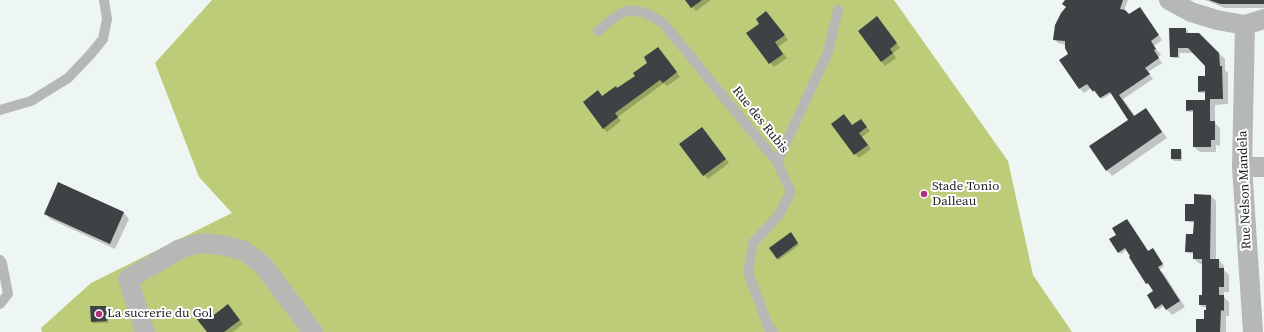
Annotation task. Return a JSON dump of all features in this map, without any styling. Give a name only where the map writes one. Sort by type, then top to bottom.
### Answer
[{"type":"street","points":[[1169,0],[1191,12],[1217,20],[1245,25],[1264,19]]},
{"type":"street","name":"Rue Nelson Mandela","points":[[1245,25],[1242,167],[1253,332]]},
{"type":"street","points":[[1242,167],[1264,167]]},
{"type":"street","points":[[145,332],[128,280],[180,249],[201,243],[222,245],[244,251],[263,265],[313,332]]},
{"type":"lane","points":[[0,110],[30,101],[68,78],[103,38],[107,18],[104,0]]},
{"type":"lane","points":[[777,162],[828,52],[838,10]]},
{"type":"lane","name":"Rue des Rubis","points":[[598,31],[623,12],[637,11],[649,14],[663,22],[777,162],[791,192],[778,216],[753,243],[748,272],[768,326],[773,332]]},
{"type":"lane","points":[[0,260],[2,263],[8,294],[0,304]]},
{"type":"green space","points":[[212,0],[894,0],[1008,161],[1033,275],[1072,332],[42,332],[41,328],[91,283],[232,213],[199,177],[155,63]]},
{"type":"building","points":[[685,0],[702,0],[691,8]]},
{"type":"building","points":[[1065,0],[1123,0],[1120,9],[1125,10],[1129,14],[1140,7],[1159,35],[1151,41],[1159,58],[1145,68],[1150,74],[1119,95],[1134,116],[1146,108],[1162,132],[1106,171],[1089,146],[1128,120],[1110,92],[1100,98],[1087,84],[1079,89],[1059,60],[1068,54],[1065,48],[1065,41],[1053,40],[1055,25],[1066,7],[1062,4]]},
{"type":"building","points":[[1209,0],[1264,0],[1264,4],[1220,4]]},
{"type":"building","points":[[766,11],[785,35],[775,42],[783,54],[769,64],[746,33],[759,24],[756,19]]},
{"type":"building","points":[[877,16],[897,43],[890,49],[893,53],[881,62],[858,31]]},
{"type":"building","points":[[1169,28],[1186,28],[1186,33],[1199,33],[1219,53],[1220,66],[1222,66],[1223,99],[1210,99],[1210,121],[1215,121],[1215,140],[1211,140],[1211,147],[1193,147],[1193,110],[1186,111],[1186,100],[1205,100],[1205,91],[1198,92],[1198,76],[1205,76],[1205,66],[1188,48],[1178,48],[1178,57],[1170,57]]},
{"type":"building","points":[[658,47],[677,72],[663,83],[660,80],[615,113],[618,117],[603,129],[583,102],[598,90],[602,96],[616,86],[617,88],[635,76],[633,73],[647,63],[644,57]]},
{"type":"building","points":[[844,114],[852,125],[861,119],[867,127],[859,133],[868,145],[854,155],[831,124]]},
{"type":"building","points":[[702,127],[726,159],[703,176],[679,144]]},
{"type":"building","points":[[1171,149],[1181,149],[1181,159],[1171,159]]},
{"type":"building","points":[[58,182],[124,212],[110,244],[44,214]]},
{"type":"building","points":[[1194,194],[1211,195],[1210,259],[1219,259],[1219,268],[1224,268],[1224,287],[1219,287],[1219,295],[1224,295],[1224,311],[1221,310],[1220,332],[1196,332],[1196,319],[1204,319],[1204,310],[1206,310],[1206,305],[1199,305],[1199,295],[1202,295],[1202,259],[1193,259],[1193,252],[1185,252],[1186,234],[1193,234],[1194,221],[1185,221],[1185,204],[1194,204]]},
{"type":"building","points":[[1127,219],[1148,251],[1153,248],[1163,264],[1158,267],[1180,301],[1166,310],[1162,304],[1155,309],[1147,295],[1153,291],[1148,283],[1146,284],[1125,248],[1118,253],[1109,239],[1116,235],[1112,228]]},
{"type":"building","points":[[791,232],[798,243],[777,259],[769,248]]},
{"type":"building","points":[[228,304],[240,320],[224,332],[207,332],[196,318],[205,311],[210,318]]},
{"type":"building","points":[[90,306],[106,306],[107,321],[91,322]]},
{"type":"place","name":"Stade Tonio Dalleau","points":[[924,194]]},
{"type":"place","name":"La sucrerie du Gol","points":[[99,314]]}]
